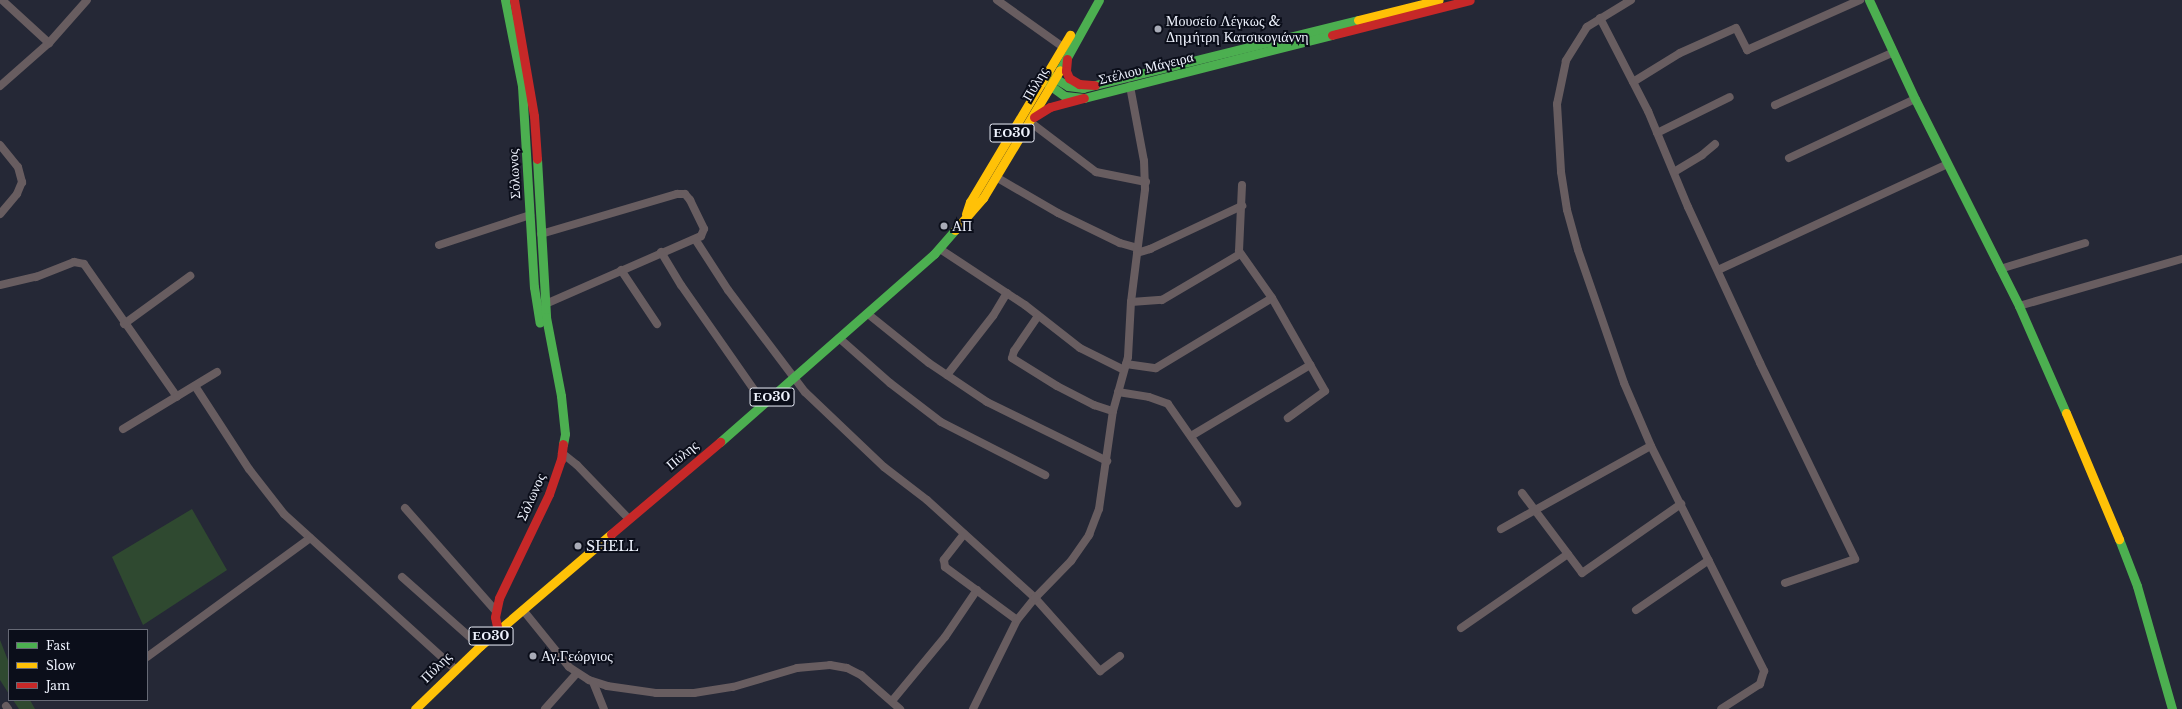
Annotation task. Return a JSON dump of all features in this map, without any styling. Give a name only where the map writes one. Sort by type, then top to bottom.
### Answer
[{"type":"main road","name":"Σόλωνος","points":[[505,0],[522,86],[534,287],[541,329],[550,345]]},
{"type":"main road","name":"Σόλωνος","points":[[495,610],[549,494],[562,453],[564,418],[550,345],[545,304],[534,116],[514,0]]},
{"type":"main road","name":"Πύλης","points":[[414,709],[454,668],[764,404],[940,249],[978,206],[1031,120],[1063,47],[1090,0]]},
{"type":"main road","name":"Πύλης","points":[[965,219],[970,202],[1049,80],[1068,56],[1099,0]]},
{"type":"main road","name":"Στέλιου Μάγειρα","points":[[1049,80],[1075,88],[1096,85],[1439,0]]},
{"type":"main road","name":"Στέλιου Μάγειρα","points":[[1031,120],[1050,107],[1470,0]]},
{"type":"main road","points":[[1869,0],[1915,99],[2019,306],[2120,538],[2137,586],[2172,709]]},
{"type":"main road","points":[[1068,56],[1066,71],[1069,78],[1079,84],[1096,85]]},
{"type":"main road","points":[[1049,80],[1065,96],[1084,98]]},
{"type":"main road","points":[[495,610],[495,624],[498,630]]},
{"type":"street","points":[[2,0],[49,43]]},
{"type":"street","points":[[0,86],[49,43],[87,0]]},
{"type":"street","points":[[997,0],[1063,47]]},
{"type":"street","points":[[1631,0],[1600,18],[1582,34],[1569,54],[1561,76],[1557,123],[1561,172],[1567,210],[1580,256],[1616,362],[1651,446],[1764,670],[1760,684],[1721,709]]},
{"type":"street","points":[[1633,82],[1680,53],[1736,28],[1747,50],[1860,0]]},
{"type":"street","points":[[1600,18],[1615,53],[1633,82],[1760,363],[1855,559],[1785,583]]},
{"type":"street","points":[[1775,105],[1894,52]]},
{"type":"street","points":[[973,709],[1017,620],[1035,598],[1067,566],[1089,535],[1100,505],[1114,411],[1125,367],[1131,302],[1146,182],[1130,86]]},
{"type":"street","points":[[1657,133],[1730,98]]},
{"type":"street","points":[[1788,158],[1915,99]]},
{"type":"street","points":[[1031,120],[1096,172],[1113,178],[1146,182]]},
{"type":"street","points":[[1674,172],[1702,156],[1715,144]]},
{"type":"street","points":[[0,145],[18,167],[22,182],[17,194],[0,214]]},
{"type":"street","points":[[1718,270],[1947,164]]},
{"type":"street","points":[[996,177],[1058,213],[1137,250],[1150,250],[1242,206]]},
{"type":"street","points":[[1242,185],[1242,206],[1238,244],[1240,254],[1272,298],[1324,391],[1288,418]]},
{"type":"street","points":[[540,234],[677,194],[685,194],[690,200],[703,226],[704,232],[695,238],[545,304]]},
{"type":"street","points":[[439,245],[530,214]]},
{"type":"street","points":[[695,238],[728,290],[793,378],[884,467],[927,500],[1035,598],[1100,670],[1120,656]]},
{"type":"street","points":[[2000,269],[2085,243]]},
{"type":"street","points":[[668,263],[672,247]]},
{"type":"street","points":[[940,249],[1007,293],[1080,348],[1125,367],[1156,368],[1167,364],[1272,298]]},
{"type":"street","points":[[661,252],[725,350],[764,404]]},
{"type":"street","points":[[1131,302],[1162,300],[1240,254]]},
{"type":"street","points":[[2019,306],[2182,259]]},
{"type":"street","points":[[0,285],[36,277],[79,262],[87,267],[124,324],[177,397]]},
{"type":"street","points":[[621,270],[657,324]]},
{"type":"street","points":[[124,324],[190,276]]},
{"type":"street","points":[[947,375],[993,316],[1007,293]]},
{"type":"street","points":[[868,314],[947,375],[1002,410],[1107,461]]},
{"type":"street","points":[[1038,316],[1014,351],[1012,358],[1057,386],[1094,405],[1114,411]]},
{"type":"street","points":[[839,338],[890,383],[941,422],[1045,475]]},
{"type":"street","points":[[1191,436],[1310,365]]},
{"type":"street","points":[[123,429],[217,372]]},
{"type":"street","points":[[195,386],[270,499],[310,538],[454,668]]},
{"type":"street","points":[[1118,392],[1162,400],[1174,412],[1237,503]]},
{"type":"street","points":[[1502,529],[1651,446]]},
{"type":"street","points":[[562,453],[577,465],[629,519]]},
{"type":"street","points":[[1522,493],[1582,573],[1681,504]]},
{"type":"street","points":[[405,508],[495,610]]},
{"type":"street","points":[[964,534],[944,563],[945,567],[1017,620]]},
{"type":"street","points":[[148,656],[310,538]]},
{"type":"street","points":[[1461,628],[1568,554]]},
{"type":"street","points":[[1636,610],[1709,560]]},
{"type":"street","points":[[402,577],[480,646]]},
{"type":"street","points":[[892,701],[945,637],[977,590]]},
{"type":"street","points":[[523,610],[559,658],[577,673],[593,682],[640,692],[694,693],[733,687],[802,667],[830,665],[847,668],[861,675],[900,709]]},
{"type":"street","points":[[545,709],[577,673]]},
{"type":"street","points":[[593,682],[604,709]]},
{"type":"green space","points":[[192,509],[227,570],[143,625],[112,557]]},
{"type":"green space","points":[[0,640],[8,660],[8,692],[0,680]]},
{"type":"green space","points":[[14,701],[31,701],[35,709],[19,709]]},
{"type":"traffic: fast","points":[[505,0],[522,86],[534,287],[540,323]]},
{"type":"traffic: fast","points":[[1060,70],[1099,0]]},
{"type":"traffic: fast","points":[[1869,0],[1915,99],[2019,306],[2066,413]]},
{"type":"traffic: fast","points":[[1048,74],[1068,86],[1083,88],[1358,20]]},
{"type":"traffic: fast","points":[[1044,81],[1065,96],[1084,98],[1332,35]]},
{"type":"traffic: fast","points":[[537,159],[546,317],[561,396],[565,434],[563,444]]},
{"type":"traffic: fast","points":[[720,442],[934,254],[955,230]]},
{"type":"traffic: fast","points":[[2119,539],[2137,586],[2172,709]]},
{"type":"traffic: slow","points":[[1358,20],[1439,0]]},
{"type":"traffic: slow","points":[[966,214],[970,202],[1070,35]]},
{"type":"traffic: slow","points":[[955,230],[983,198],[1060,70]]},
{"type":"traffic: slow","points":[[2066,413],[2119,539]]},
{"type":"traffic: slow","points":[[415,709],[480,646],[611,534]]},
{"type":"traffic: jam","points":[[514,0],[534,116],[537,159]]},
{"type":"traffic: jam","points":[[1332,35],[1470,0]]},
{"type":"traffic: jam","points":[[1067,59],[1066,71],[1069,78],[1079,84],[1095,85]]},
{"type":"traffic: jam","points":[[1034,117],[1050,107],[1084,98]]},
{"type":"traffic: jam","points":[[611,534],[720,442]]},
{"type":"traffic: jam","points":[[498,631],[495,617],[499,598],[549,494],[561,460],[563,444]]},
{"type":"place","name":"Μουσείο Λέγκως & Δημήτρη Κατσικογιάννη","points":[[1158,29]]},
{"type":"place","name":"ΑΠ","points":[[944,226]]},
{"type":"place","name":"SHELL","points":[[578,546]]},
{"type":"place","name":"Αγ.Γεώργιος","points":[[533,656]]}]
